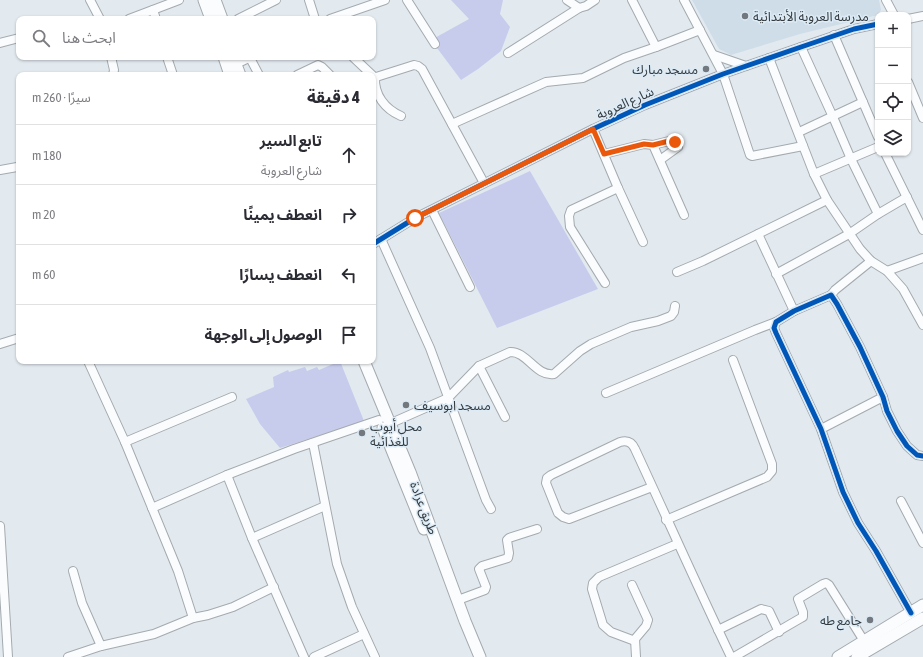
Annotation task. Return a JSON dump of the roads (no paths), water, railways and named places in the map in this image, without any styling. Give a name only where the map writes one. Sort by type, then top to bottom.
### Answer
[{"type":"main road","points":[[204,0],[210,16]]},
{"type":"main road","points":[[215,0],[221,16]]},
{"type":"main road","points":[[226,60],[233,68]]},
{"type":"main road","name":"طريق عرادة","points":[[357,364],[384,422],[410,472],[480,657]]},
{"type":"main road","name":"طريق عرادة","points":[[365,364],[384,422],[472,657]]},
{"type":"main road","points":[[838,657],[923,605]]},
{"type":"main road","points":[[857,657],[923,618]]},
{"type":"street","points":[[90,0],[96,16]]},
{"type":"street","points":[[137,16],[179,0]]},
{"type":"street","points":[[244,16],[276,0]]},
{"type":"street","points":[[309,0],[314,16]]},
{"type":"street","points":[[339,16],[384,0]]},
{"type":"street","points":[[408,0],[435,44]]},
{"type":"street","points":[[567,0],[579,8]]},
{"type":"street","points":[[508,53],[579,8],[586,6],[595,0]]},
{"type":"street","points":[[632,0],[656,46]]},
{"type":"street","points":[[684,0],[723,74],[750,155],[752,156],[803,146]]},
{"type":"street","points":[[886,0],[892,12]]},
{"type":"street","points":[[153,10],[155,16]]},
{"type":"street","points":[[911,18],[923,16]]},
{"type":"street","name":"شارع العروبة","points":[[376,242],[432,210],[484,183],[645,105],[723,74],[834,35],[875,25]]},
{"type":"street","points":[[452,124],[534,87],[555,80],[583,78],[624,58],[700,30]]},
{"type":"street","points":[[834,35],[875,130]]},
{"type":"street","points":[[0,43],[16,39]]},
{"type":"street","points":[[801,47],[851,160],[878,214]]},
{"type":"street","points":[[714,55],[746,66]]},
{"type":"street","points":[[769,58],[799,132],[814,174],[827,200],[860,249],[871,261],[888,271],[903,289],[923,325]]},
{"type":"street","points":[[112,60],[114,72]]},
{"type":"street","points":[[168,60],[172,72]]},
{"type":"street","points":[[233,68],[245,60]]},
{"type":"street","points":[[252,60],[258,72]]},
{"type":"street","points":[[356,60],[369,72]]},
{"type":"street","points":[[303,72],[318,65],[327,72]]},
{"type":"street","points":[[376,75],[414,65],[422,69],[484,183]]},
{"type":"street","points":[[909,84],[923,118]]},
{"type":"street","points":[[376,90],[380,98],[392,112],[401,116]]},
{"type":"street","points":[[799,132],[863,102]]},
{"type":"street","points":[[593,129],[643,242]]},
{"type":"street","points":[[604,154],[644,144],[653,145],[669,141],[675,142],[678,146],[660,160]]},
{"type":"street","points":[[653,145],[684,215]]},
{"type":"street","points":[[814,174],[851,160],[875,148]]},
{"type":"street","points":[[886,156],[923,230]]},
{"type":"street","points":[[0,170],[16,167]]},
{"type":"street","points":[[605,283],[570,227],[569,216],[571,210],[618,188]]},
{"type":"street","points":[[776,274],[849,234],[878,214],[907,197]]},
{"type":"street","points":[[677,272],[827,200]]},
{"type":"street","points":[[915,213],[923,208]]},
{"type":"street","points":[[432,210],[470,287]]},
{"type":"street","points":[[758,234],[794,311]]},
{"type":"street","points":[[381,239],[430,348],[491,508]]},
{"type":"street","points":[[888,271],[923,258]]},
{"type":"street","points":[[606,393],[776,322],[794,311],[831,295],[835,290],[871,261]]},
{"type":"street","points":[[831,295],[860,347],[897,431],[907,446],[917,455],[923,456]]},
{"type":"street","points":[[152,508],[227,475],[294,449],[384,422],[448,398],[479,366],[510,352],[520,354],[544,374],[554,374],[580,351],[591,344],[631,327],[658,321],[671,316],[674,312],[675,306]]},
{"type":"street","points":[[776,322],[774,328],[821,429],[843,492],[858,523],[876,551],[911,613]]},
{"type":"street","points":[[0,344],[16,339]]},
{"type":"street","points":[[666,520],[767,477],[772,471],[772,464],[733,360]]},
{"type":"street","points":[[89,364],[125,442],[178,571],[193,618]]},
{"type":"street","points":[[479,366],[505,417]]},
{"type":"street","points":[[125,442],[232,397]]},
{"type":"street","points":[[821,429],[883,397]]},
{"type":"street","points":[[652,487],[568,519],[558,513],[546,483],[547,478],[551,475],[620,442],[626,441],[634,446],[652,487],[666,520],[677,544],[731,657]]},
{"type":"street","points":[[314,443],[337,564],[352,607],[375,657]]},
{"type":"street","points":[[227,475],[252,538],[304,657]]},
{"type":"street","points":[[901,501],[923,543]]},
{"type":"street","points":[[252,538],[325,506]]},
{"type":"street","points":[[0,526],[8,657]]},
{"type":"street","points":[[458,600],[485,590],[486,587],[479,569],[482,566],[508,558],[509,553],[507,540],[509,538],[537,529]]},
{"type":"street","points":[[635,641],[611,632],[603,625],[592,589],[593,583],[599,577],[677,544]]},
{"type":"street","points":[[73,571],[82,603],[101,646]]},
{"type":"street","points":[[734,657],[803,617],[803,612],[798,599],[826,583],[864,641]]},
{"type":"street","points":[[632,585],[648,620],[646,626],[636,636],[636,657]]},
{"type":"street","points":[[68,657],[101,646],[154,634],[193,618],[233,607],[274,587]]},
{"type":"street","points":[[718,630],[761,608],[769,611],[779,632]]},
{"type":"street","points":[[314,657],[364,634]]},
{"type":"place","name":"مدرسة العروبة الأبتدائية","points":[[745,16]]},
{"type":"place","name":"مسجد مبارك","points":[[706,69]]},
{"type":"place","name":"مسجد ابوسيف","points":[[406,405]]},
{"type":"place","name":"محل أيوب للغذائية","points":[[362,433]]},
{"type":"place","name":"جامع طه","points":[[870,620]]}]
